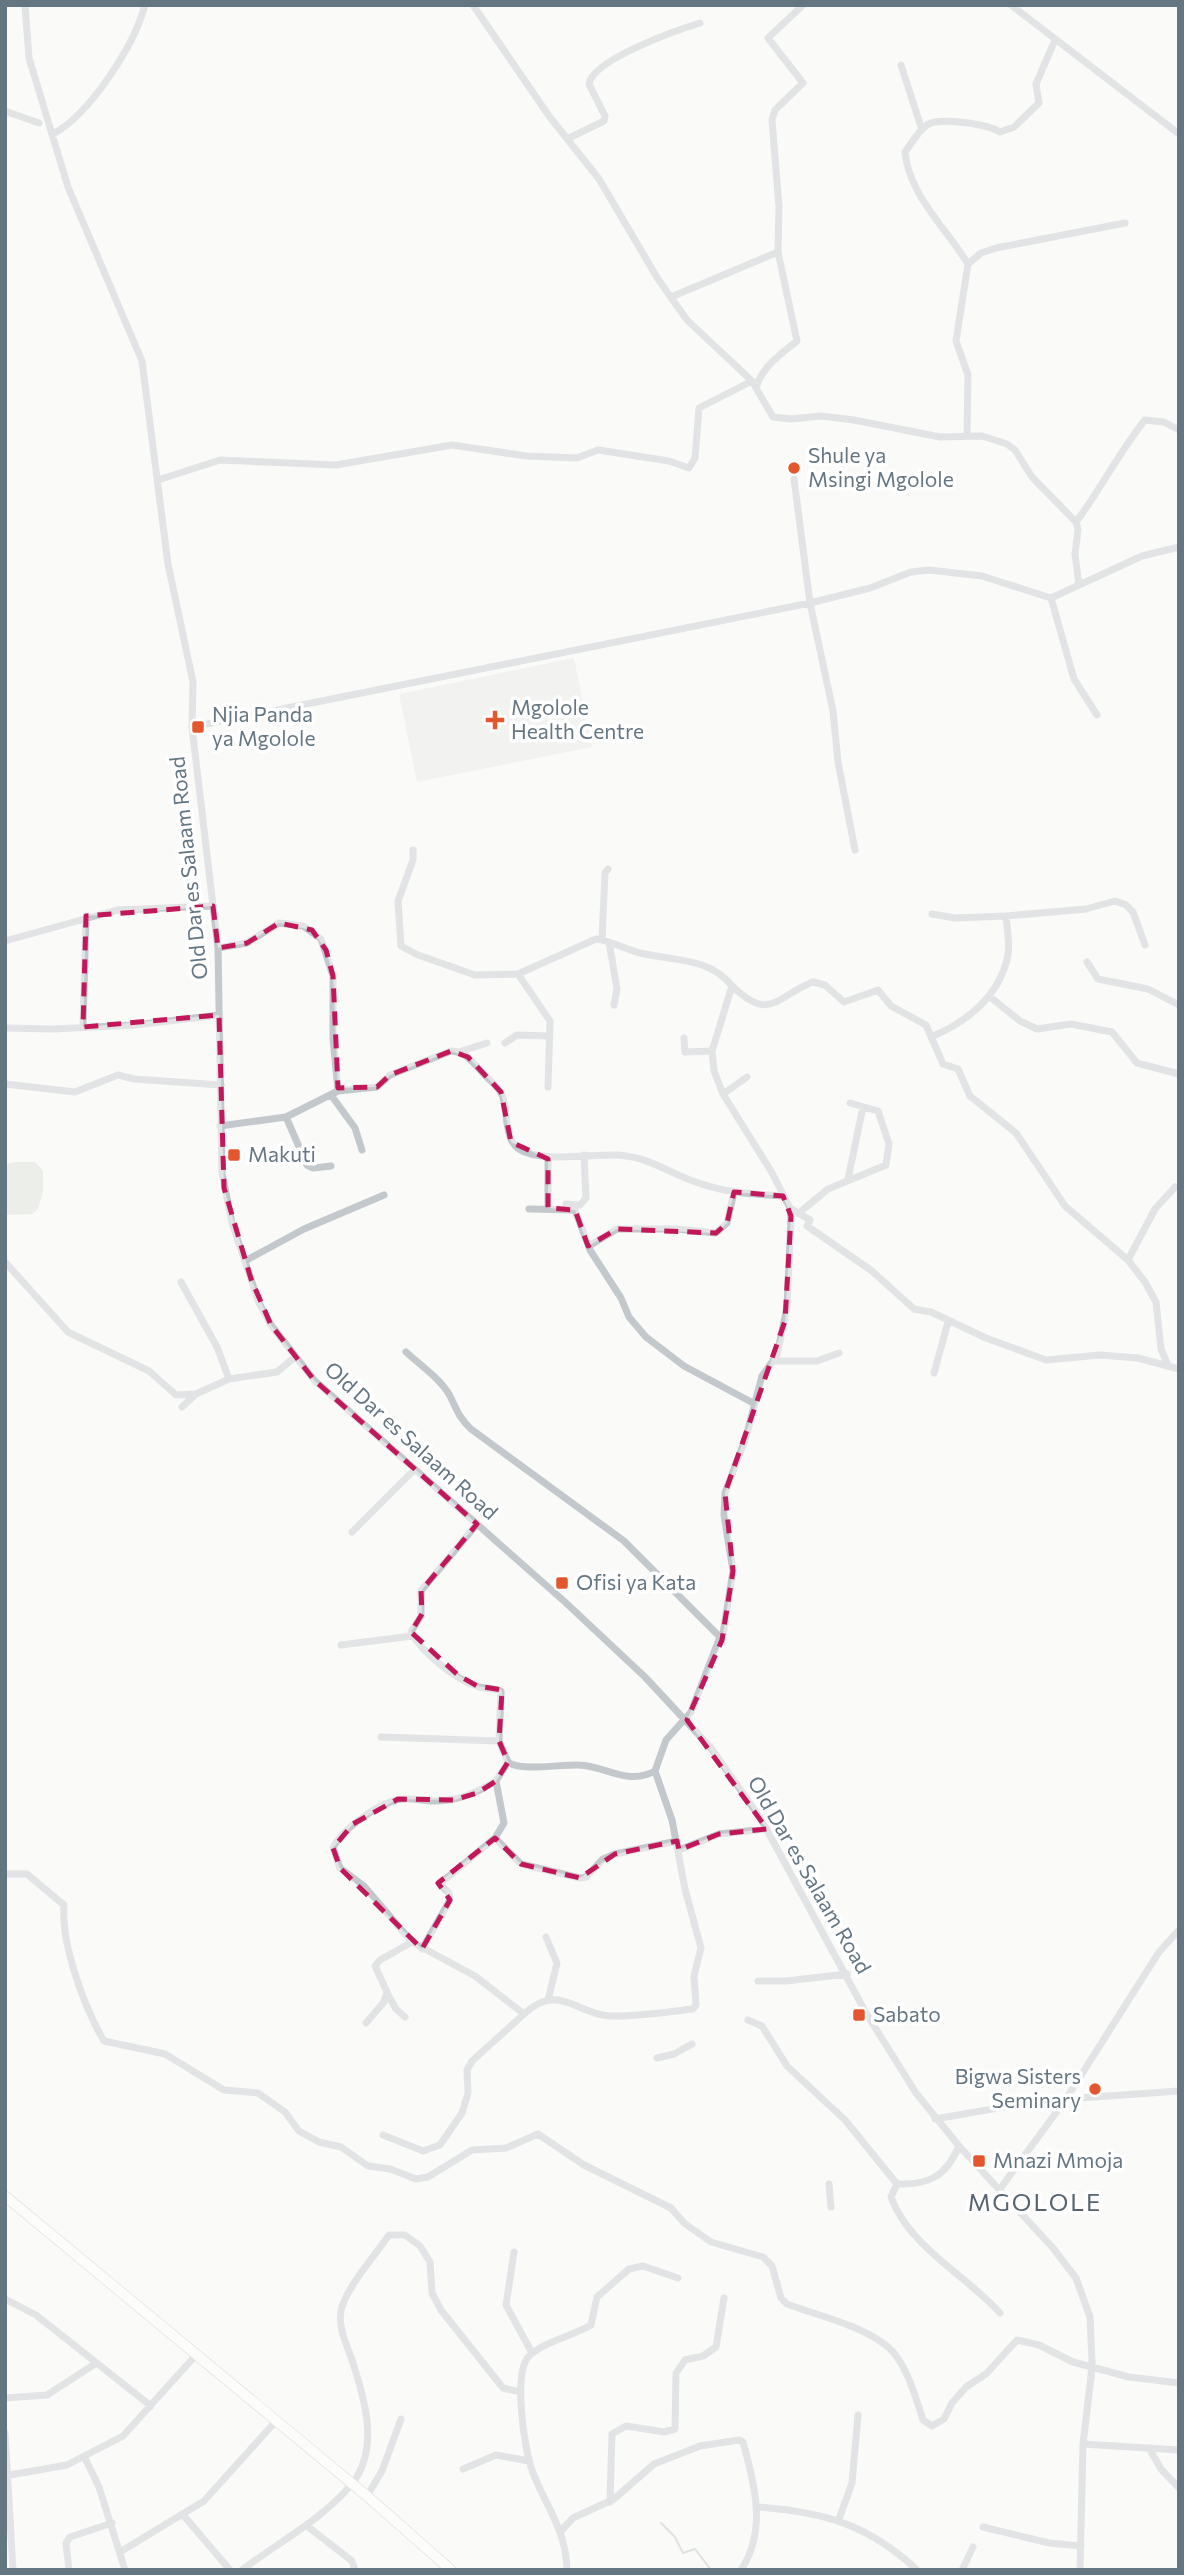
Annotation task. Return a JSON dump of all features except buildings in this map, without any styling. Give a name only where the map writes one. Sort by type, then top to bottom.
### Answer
[{"type":"main road","points":[[8,2198],[352,2483],[451,2570]]},
{"type":"street","name":"Old Dar es Salaam Road","points":[[24,5],[29,58],[75,204],[142,361],[168,564],[192,682],[192,727],[218,948],[220,1126],[224,1188],[259,1303],[314,1380],[585,1621],[685,1718],[726,1767],[766,1829],[866,2013],[935,2119],[1000,2189],[1076,2278],[1090,2317],[1092,2361],[1083,2444]]},
{"type":"street","points":[[53,134],[71,125],[86,110],[121,56],[141,20],[145,5]]},
{"type":"street","points":[[473,5],[567,139],[599,179],[687,320],[754,385],[773,417],[781,419],[821,416],[899,426],[940,437],[982,436],[1015,450],[1032,477],[1076,522],[1078,529],[1075,554],[1079,585]]},
{"type":"street","points":[[158,480],[220,460],[336,465],[452,445],[526,456],[577,458],[598,450],[668,461],[689,468],[695,458],[699,408],[754,385],[770,363],[797,341],[778,252],[779,207],[772,120],[775,110],[803,83],[768,38],[803,5]]},
{"type":"street","points":[[1010,5],[1179,134]]},
{"type":"street","points":[[567,139],[604,121],[605,116],[589,84],[595,73],[630,51],[699,23]]},
{"type":"street","points":[[968,264],[916,189],[908,172],[905,152],[922,130],[937,122],[980,124],[1000,132],[1014,127],[1039,103],[1036,84],[1055,40]]},
{"type":"street","points":[[901,65],[922,130]]},
{"type":"street","points":[[5,111],[40,123]]},
{"type":"street","points":[[967,435],[968,375],[956,341],[968,264],[981,253],[996,248],[1125,223]]},
{"type":"street","points":[[671,297],[778,252]]},
{"type":"street","points":[[1076,522],[1095,497],[1127,441],[1145,421],[1164,422],[1179,429]]},
{"type":"street","points":[[794,479],[810,603],[833,711],[838,762],[855,850]]},
{"type":"street","points":[[192,727],[810,603],[870,588],[911,572],[929,570],[982,576],[1052,598],[1142,556],[1179,547]]},
{"type":"street","points":[[1052,598],[1074,679],[1097,715]]},
{"type":"street","points":[[413,850],[413,860],[398,903],[403,949],[475,975],[518,974],[590,942],[606,941],[643,954],[695,962],[714,970],[743,997],[759,1004],[780,1003],[813,982],[825,985],[844,1002],[873,989],[879,990],[891,1006],[922,1021],[943,1064],[958,1069],[970,1096],[1016,1133],[1065,1206],[1128,1260],[1156,1301],[1161,1349],[1167,1363]]},
{"type":"street","points":[[608,869],[605,873],[606,941],[617,989],[614,1005]]},
{"type":"street","points":[[932,914],[955,918],[1006,916],[1086,909],[1115,901],[1133,912],[1145,945]]},
{"type":"street","points":[[5,940],[86,916],[129,909],[213,906]]},
{"type":"street","points":[[83,1027],[86,916]]},
{"type":"street","points":[[932,1037],[967,1020],[989,996],[1008,955],[1006,916]]},
{"type":"street","points":[[218,948],[247,943],[279,923],[303,926],[321,939],[333,976],[335,1093],[355,1129],[362,1150]]},
{"type":"street","points":[[1087,962],[1098,979],[1148,989],[1179,1005]]},
{"type":"street","points":[[518,974],[550,1021],[548,1087]]},
{"type":"street","points":[[732,986],[712,1051],[715,1071],[723,1094],[759,1149],[790,1208],[810,1220],[807,1226],[872,1271],[914,1309],[931,1312],[948,1322],[1046,1360],[1100,1355],[1167,1363],[1179,1369]]},
{"type":"street","points":[[989,996],[1020,1021],[1037,1029],[1071,1024],[1112,1032],[1137,1063],[1179,1074]]},
{"type":"street","points":[[5,1028],[158,1024],[219,1015]]},
{"type":"street","points":[[505,1043],[517,1035],[549,1036]]},
{"type":"street","points":[[684,1038],[685,1052],[709,1049],[712,1051]]},
{"type":"street","points":[[459,1052],[487,1042]]},
{"type":"street","points":[[220,1126],[286,1117],[335,1093],[377,1087],[390,1075],[451,1051],[468,1056],[501,1092],[511,1142],[520,1150],[548,1159],[584,1155],[621,1156],[653,1161],[698,1183],[734,1192],[783,1196]]},
{"type":"street","points":[[5,1084],[75,1092],[118,1075],[134,1079],[221,1085]]},
{"type":"street","points":[[723,1094],[747,1077]]},
{"type":"street","points":[[799,1213],[818,1195],[848,1179],[884,1168],[889,1153],[878,1111],[850,1103]]},
{"type":"street","points":[[848,1179],[863,1107]]},
{"type":"street","points":[[286,1117],[307,1165],[313,1168],[331,1166]]},
{"type":"street","points":[[566,1204],[580,1205],[586,1198],[584,1155]]},
{"type":"street","points":[[548,1159],[548,1208]]},
{"type":"street","points":[[1128,1260],[1155,1209],[1175,1187]]},
{"type":"street","points":[[589,1246],[617,1230],[676,1228],[716,1233],[727,1223],[734,1192]]},
{"type":"street","points":[[245,1261],[304,1229],[384,1195]]},
{"type":"street","points":[[406,1352],[442,1386],[451,1397],[459,1418],[471,1429],[624,1541],[722,1640],[733,1571],[724,1503],[746,1437],[762,1376],[778,1354],[788,1307],[790,1208]]},
{"type":"street","points":[[529,1209],[575,1210],[589,1246],[629,1317],[646,1337],[684,1366],[753,1403]]},
{"type":"street","points":[[5,1262],[68,1332],[149,1371],[176,1395],[196,1394]]},
{"type":"street","points":[[181,1282],[217,1347],[229,1379]]},
{"type":"street","points":[[934,1373],[948,1322]]},
{"type":"street","points":[[773,1361],[817,1361],[839,1353]]},
{"type":"street","points":[[182,1407],[196,1394],[229,1379],[277,1371],[295,1357]]},
{"type":"street","points":[[352,1532],[414,1470]]},
{"type":"street","points":[[477,1524],[422,1591],[422,1611],[411,1629],[412,1636],[429,1654],[458,1675],[477,1686],[501,1691],[499,1741],[508,1762],[524,1767],[597,1767],[623,1777],[639,1777],[655,1771]]},
{"type":"street","points":[[341,1645],[412,1636]]},
{"type":"street","points":[[383,2135],[423,2151],[440,2145],[466,2102],[466,2076],[472,2061],[524,2014],[548,2000],[574,2002],[594,2014],[608,2016],[693,2009],[696,2005],[694,1976],[701,1948],[685,1889],[678,1845],[655,1771],[666,1740],[685,1718],[697,1698],[720,1637]]},
{"type":"street","points":[[381,1737],[499,1741]]},
{"type":"street","points":[[508,1762],[496,1781],[477,1793],[454,1800],[393,1801],[353,1824],[333,1848],[340,1868],[364,1886],[412,1942],[475,1976],[524,2014]]},
{"type":"street","points":[[422,1949],[450,1900],[449,1893],[442,1885],[443,1881],[495,1838],[504,1823],[505,1814],[496,1781]]},
{"type":"street","points":[[495,1838],[521,1864],[580,1878],[590,1874],[603,1859],[615,1854],[678,1845],[719,1834],[766,1829]]},
{"type":"street","points":[[5,1874],[27,1874],[64,1905],[62,1922],[83,1995],[103,2041],[165,2054],[224,2090],[258,2093],[285,2112],[299,2131],[318,2142],[341,2147],[368,2166],[390,2169],[416,2179],[434,2174],[472,2150],[506,2148],[538,2134],[584,2165],[671,2208],[684,2223],[711,2242],[763,2257],[772,2266],[781,2298],[787,2304],[868,2334],[889,2348],[916,2399],[923,2420],[932,2426],[944,2420],[952,2403],[966,2387],[986,2374],[1017,2340],[1039,2345],[1073,2362],[1107,2371],[1179,2383]]},
{"type":"street","points":[[1000,2189],[1066,2099],[1159,1952],[1179,1930]]},
{"type":"street","points":[[546,1937],[558,1963],[548,2000]]},
{"type":"street","points":[[405,2017],[396,2009],[375,1966],[412,1942]]},
{"type":"street","points":[[758,1981],[786,1982],[847,1974]]},
{"type":"street","points":[[366,2023],[384,2002],[387,1992]]},
{"type":"street","points":[[748,2020],[762,2026],[787,2066],[845,2120],[897,2184]]},
{"type":"street","points":[[657,2058],[674,2054],[692,2045]]},
{"type":"street","points":[[935,2119],[996,2107],[1179,2091]]},
{"type":"street","points":[[950,2167],[959,2146]]},
{"type":"street","points":[[897,2184],[916,2183],[971,2158]]},
{"type":"street","points":[[829,2184],[831,2207]]},
{"type":"street","points":[[897,2184],[891,2197],[897,2212],[946,2266],[978,2289],[1000,2313]]},
{"type":"street","points":[[5,2211],[8,2198]]},
{"type":"street","points":[[242,2570],[307,2526],[352,2483],[362,2463],[368,2422],[357,2376],[341,2331],[341,2309],[389,2235],[405,2235],[420,2246],[430,2262],[432,2293],[441,2310],[503,2388],[521,2392]]},
{"type":"street","points":[[514,2252],[505,2294],[506,2305],[532,2353]]},
{"type":"street","points":[[567,2570],[558,2522],[529,2461],[520,2371],[532,2353],[592,2325],[597,2297],[629,2269],[643,2266],[678,2278]]},
{"type":"street","points":[[611,2502],[612,2434],[626,2426],[664,2432],[675,2429],[676,2373],[685,2360],[703,2356],[716,2347],[724,2298]]},
{"type":"street","points":[[5,2299],[36,2315],[151,2406]]},
{"type":"street","points":[[10,2475],[52,2470],[85,2458],[123,2436],[196,2355]]},
{"type":"street","points":[[5,2398],[47,2395],[95,2364]]},
{"type":"street","points":[[839,2519],[852,2483],[858,2415]]},
{"type":"street","points":[[367,2496],[382,2471],[401,2419]]},
{"type":"street","points":[[120,2552],[184,2516],[204,2501],[276,2421]]},
{"type":"street","points":[[5,2432],[10,2475],[13,2570]]},
{"type":"street","points":[[560,2533],[583,2512],[611,2502],[654,2464],[700,2446],[735,2439],[743,2442],[759,2507],[751,2555],[741,2570]]},
{"type":"street","points":[[1080,2570],[1083,2444],[1179,2450]]},
{"type":"street","points":[[1149,2448],[1161,2469],[1179,2488]]},
{"type":"street","points":[[463,2469],[496,2455],[529,2461]]},
{"type":"street","points":[[85,2458],[112,2523],[125,2570]]},
{"type":"street","points":[[759,2507],[792,2509],[839,2519],[868,2533],[917,2570]]},
{"type":"street","points":[[184,2516],[230,2570]]},
{"type":"street","points":[[69,2570],[66,2543],[70,2537],[112,2523]]},
{"type":"street","points":[[307,2526],[352,2561],[355,2570]]},
{"type":"street","points":[[983,2527],[1049,2543],[1082,2546]]},
{"type":"street","points":[[962,2570],[973,2547]]},
{"type":"highlighted area","points":[[213,906],[218,948],[247,943],[279,923],[312,930],[326,950],[333,976],[338,1088],[377,1087],[390,1075],[451,1051],[468,1057],[501,1092],[511,1142],[548,1159],[548,1208],[575,1210],[588,1246],[617,1229],[716,1233],[727,1223],[734,1192],[783,1196],[791,1216],[785,1321],[725,1493],[733,1571],[722,1640],[687,1720],[767,1829],[719,1834],[679,1850],[677,1841],[615,1854],[580,1878],[521,1864],[495,1838],[438,1883],[450,1900],[422,1949],[340,1868],[333,1848],[353,1824],[398,1799],[454,1800],[477,1793],[496,1781],[508,1762],[499,1741],[502,1690],[477,1686],[458,1675],[411,1632],[422,1614],[421,1591],[477,1524],[314,1380],[271,1325],[251,1279],[224,1188],[219,1015],[83,1027],[86,916]]},
{"type":"shaded area","name":"Mgolole Health Centre","points":[[574,658],[592,747],[417,782],[399,694]]},
{"type":"shaded area","points":[[35,1162],[43,1171],[43,1191],[38,1209],[32,1214],[5,1215],[5,1164]]},
{"type":"waterway","points":[[661,2523],[675,2537],[683,2553],[695,2549],[711,2570]]},
{"type":"place","name":"Shule ya Msingi Mgolole","points":[[794,468]]},
{"type":"place","name":"Mgolole Health Centre","points":[[495,720]]},
{"type":"place","name":"Njia Panda ya Mgolole","points":[[198,727]]},
{"type":"place","name":"Makuti","points":[[234,1155]]},
{"type":"place","name":"Ofisi ya Kata","points":[[562,1583]]},
{"type":"place","name":"Sabato","points":[[859,2015]]},
{"type":"place","name":"Bigwa Sisters Seminary","points":[[1095,2089]]},
{"type":"place","name":"Mnazi Mmoja","points":[[979,2161]]},
{"type":"district","name":"MGOLOLE","points":[[1035,2203]]}]
